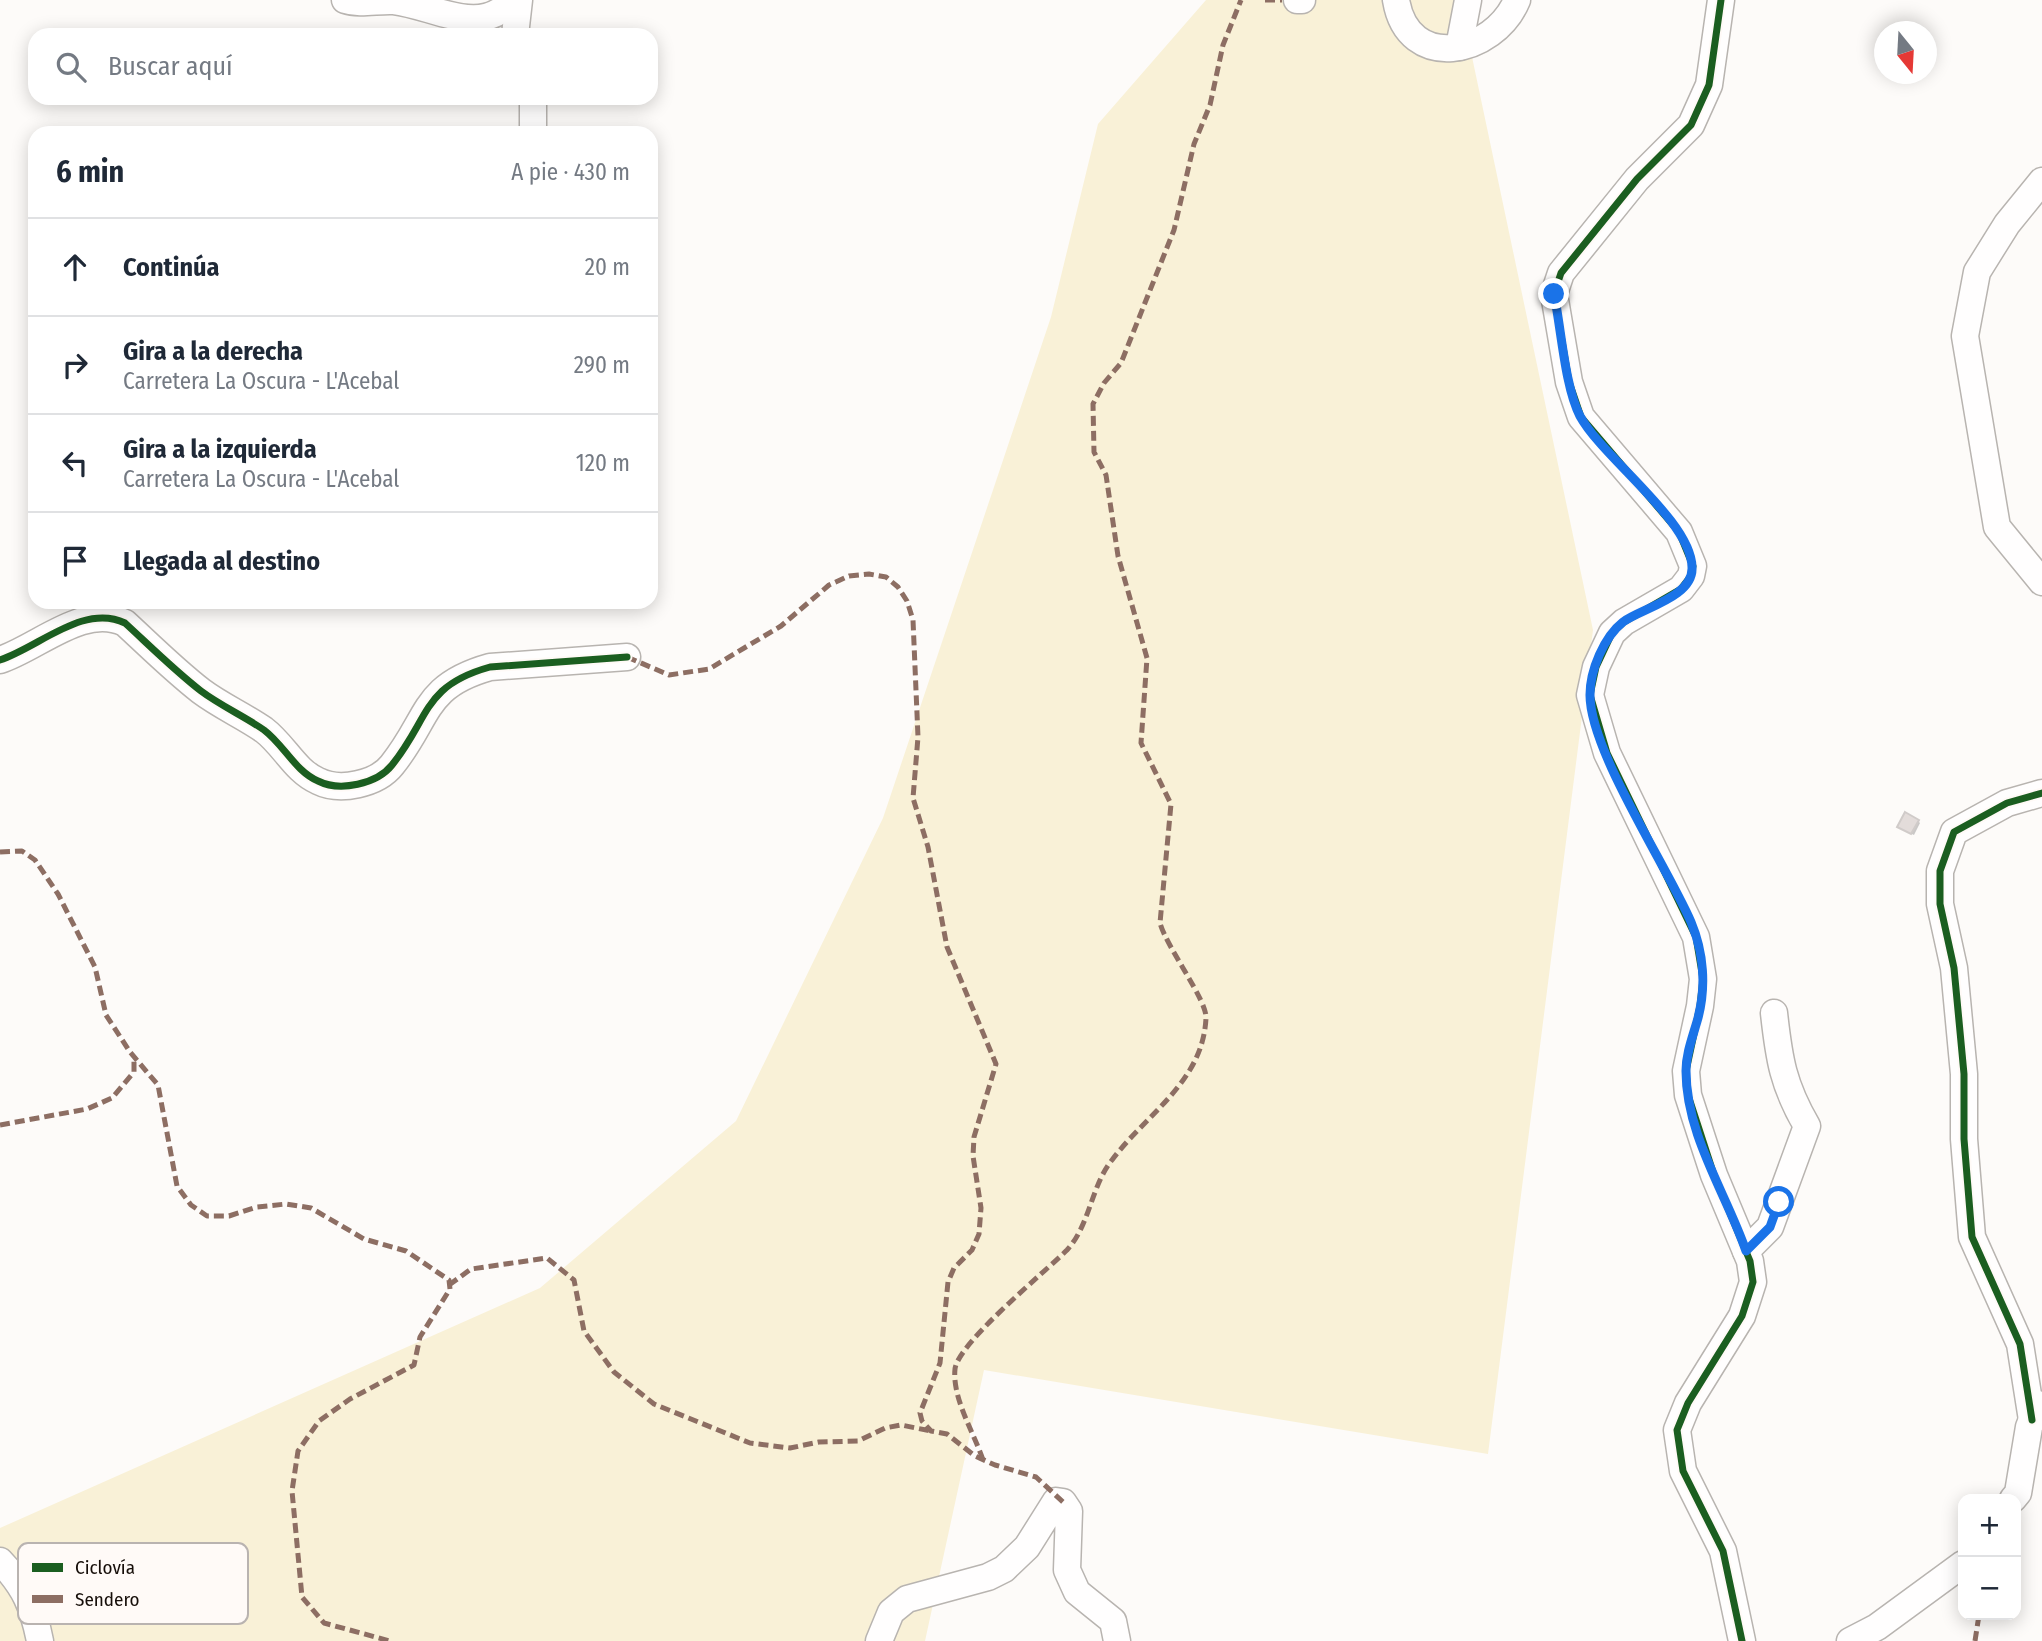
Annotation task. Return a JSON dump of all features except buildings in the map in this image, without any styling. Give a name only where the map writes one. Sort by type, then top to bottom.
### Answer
[{"type":"street","points":[[345,0],[393,0],[479,20],[500,14],[512,0]]},
{"type":"street","points":[[516,28],[519,0]]},
{"type":"street","points":[[1396,0],[1402,24],[1408,33],[1438,50],[1459,47],[1498,26],[1517,0]]},
{"type":"street","points":[[1459,47],[1468,0]]},
{"type":"street","points":[[1721,0],[1709,85],[1691,125],[1637,179],[1562,273],[1554,294],[1569,382],[1581,417],[1679,532],[1693,566],[1691,576],[1681,589],[1624,622],[1612,633],[1596,667],[1590,695],[1607,753],[1696,937],[1703,979],[1686,1071],[1688,1095],[1714,1175],[1746,1251],[1753,1282],[1742,1316],[1688,1403],[1678,1430],[1683,1471],[1723,1551],[1742,1641]]},
{"type":"street","points":[[533,105],[533,126]]},
{"type":"street","points":[[2042,181],[2007,224],[1977,272],[1965,335],[1997,527],[2042,582]]},
{"type":"street","points":[[0,660],[94,617],[112,617],[125,624],[201,691],[266,731],[303,771],[318,781],[333,785],[353,785],[374,779],[391,767],[432,698],[449,684],[470,673],[490,667],[627,657]]},
{"type":"street","points":[[2032,1420],[2020,1344],[1972,1237],[1964,1139],[1964,1074],[1954,968],[1940,904],[1940,871],[1954,832],[2007,803],[2042,793]]},
{"type":"street","points":[[1746,1251],[1770,1227],[1807,1126],[1789,1096],[1779,1059],[1774,1013]]},
{"type":"street","points":[[2015,1494],[2022,1474],[2032,1420],[2042,1395]]},
{"type":"street","points":[[879,1641],[891,1612],[907,1599],[988,1577],[1003,1569],[1027,1547],[1056,1502],[1063,1502],[1069,1511],[1068,1570],[1077,1592],[1113,1621],[1117,1641]]},
{"type":"street","points":[[0,1561],[18,1579]]},
{"type":"street","points":[[1850,1641],[1877,1627],[1958,1568]]},
{"type":"shaded area","points":[[1206,0],[1460,0],[1593,630],[1488,1454],[984,1370],[925,1641],[0,1641],[0,1528],[540,1288],[736,1121],[883,818],[1051,317],[1098,124]]},
{"type":"marked path","points":[[983,1460],[957,1392],[955,1369],[960,1357],[986,1326],[1075,1240],[1105,1170],[1184,1079],[1203,1041],[1205,1010],[1160,923],[1171,804],[1141,743],[1147,658],[1118,556],[1106,475],[1094,452],[1093,404],[1104,383],[1121,363],[1174,230],[1194,144],[1210,105],[1223,45],[1241,0]]},
{"type":"marked path","points":[[1265,0],[1282,0]]},
{"type":"marked path","points":[[627,657],[669,675],[709,669],[781,626],[829,585],[849,576],[869,574],[886,577],[898,587],[907,601],[913,620],[918,737],[913,798],[928,847],[947,947],[996,1064],[974,1137],[973,1156],[981,1208],[979,1234],[972,1250],[954,1268],[948,1282],[940,1363],[920,1413],[922,1421],[931,1431],[947,1434],[975,1456],[995,1465],[1036,1477],[1063,1502]]},
{"type":"marked path","points":[[0,852],[22,851],[35,860],[58,894],[95,967],[106,1015],[130,1052],[158,1085],[177,1186],[191,1205],[207,1216],[229,1216],[257,1207],[286,1204],[311,1208],[364,1239],[406,1251],[449,1280],[450,1289],[420,1337],[414,1365],[350,1399],[319,1421],[298,1451],[292,1491],[302,1597],[324,1623],[390,1641]]},
{"type":"marked path","points":[[0,1125],[87,1109],[112,1098],[134,1072],[134,1056]]},
{"type":"marked path","points":[[449,1285],[471,1269],[547,1258],[574,1280],[584,1331],[614,1372],[654,1404],[750,1443],[790,1448],[819,1442],[858,1441],[885,1428],[901,1425],[931,1431]]},
{"type":"marked path","points":[[1975,1641],[1978,1620]]},
{"type":"cycle path","points":[[1721,0],[1709,85],[1691,125],[1637,179],[1561,273],[1554,294],[1569,382],[1581,417],[1679,532],[1693,566],[1691,576],[1681,589],[1624,622],[1612,633],[1596,667],[1590,695],[1607,753],[1696,937],[1703,979],[1686,1071],[1688,1095],[1714,1175],[1750,1261],[1753,1282],[1742,1316],[1688,1403],[1677,1430],[1683,1471],[1723,1551],[1742,1641]]},
{"type":"cycle path","points":[[0,660],[78,622],[109,618],[125,623],[201,691],[264,730],[310,777],[327,784],[347,786],[368,781],[385,772],[439,694],[468,675],[490,667],[627,657]]},
{"type":"cycle path","points":[[2032,1420],[2020,1344],[1972,1237],[1964,1139],[1964,1074],[1954,968],[1940,904],[1940,871],[1954,832],[2007,803],[2042,793]]},
{"type":"route","points":[[1554,294],[1569,382],[1581,417],[1679,532],[1693,566],[1691,576],[1681,589],[1624,622],[1612,633],[1596,667],[1590,695],[1596,724],[1607,753],[1696,937],[1703,979],[1686,1071],[1688,1095],[1714,1175],[1746,1251],[1770,1227],[1779,1202]]}]
